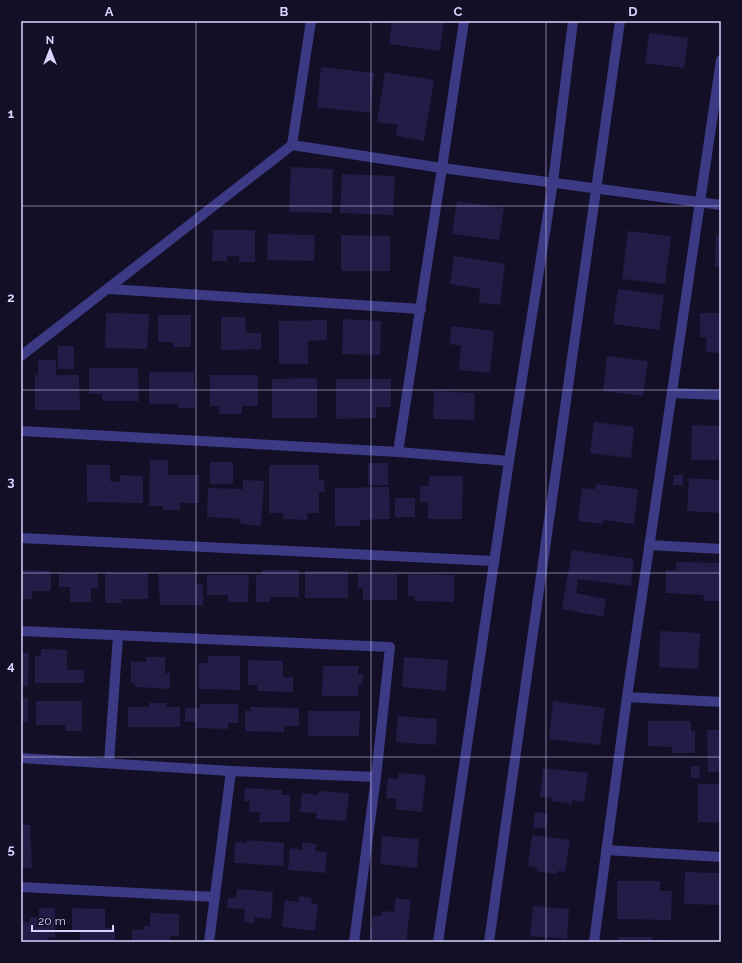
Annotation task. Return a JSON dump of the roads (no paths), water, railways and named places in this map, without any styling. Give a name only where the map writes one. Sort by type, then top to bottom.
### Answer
[{"type":"street","points":[[21,356],[292,145],[311,21]]},
{"type":"street","points":[[398,452],[464,21]]},
{"type":"street","points":[[438,942],[509,461],[553,182],[573,21]]},
{"type":"street","points":[[489,942],[620,21]]},
{"type":"street","points":[[594,942],[627,697],[721,60]]},
{"type":"street","points":[[292,145],[442,168],[721,205]]},
{"type":"street","points":[[109,289],[421,309]]},
{"type":"street","points":[[672,393],[721,395]]},
{"type":"street","points":[[21,431],[398,452],[509,461]]},
{"type":"street","points":[[21,538],[494,561]]},
{"type":"street","points":[[650,545],[721,549]]},
{"type":"street","points":[[21,631],[390,647],[376,777],[354,942]]},
{"type":"street","points":[[109,763],[118,635]]},
{"type":"street","points":[[627,697],[721,702]]},
{"type":"street","points":[[21,758],[231,771],[376,777]]},
{"type":"street","points":[[209,942],[231,771]]},
{"type":"street","points":[[606,850],[721,857]]},
{"type":"street","points":[[21,888],[215,897]]}]
